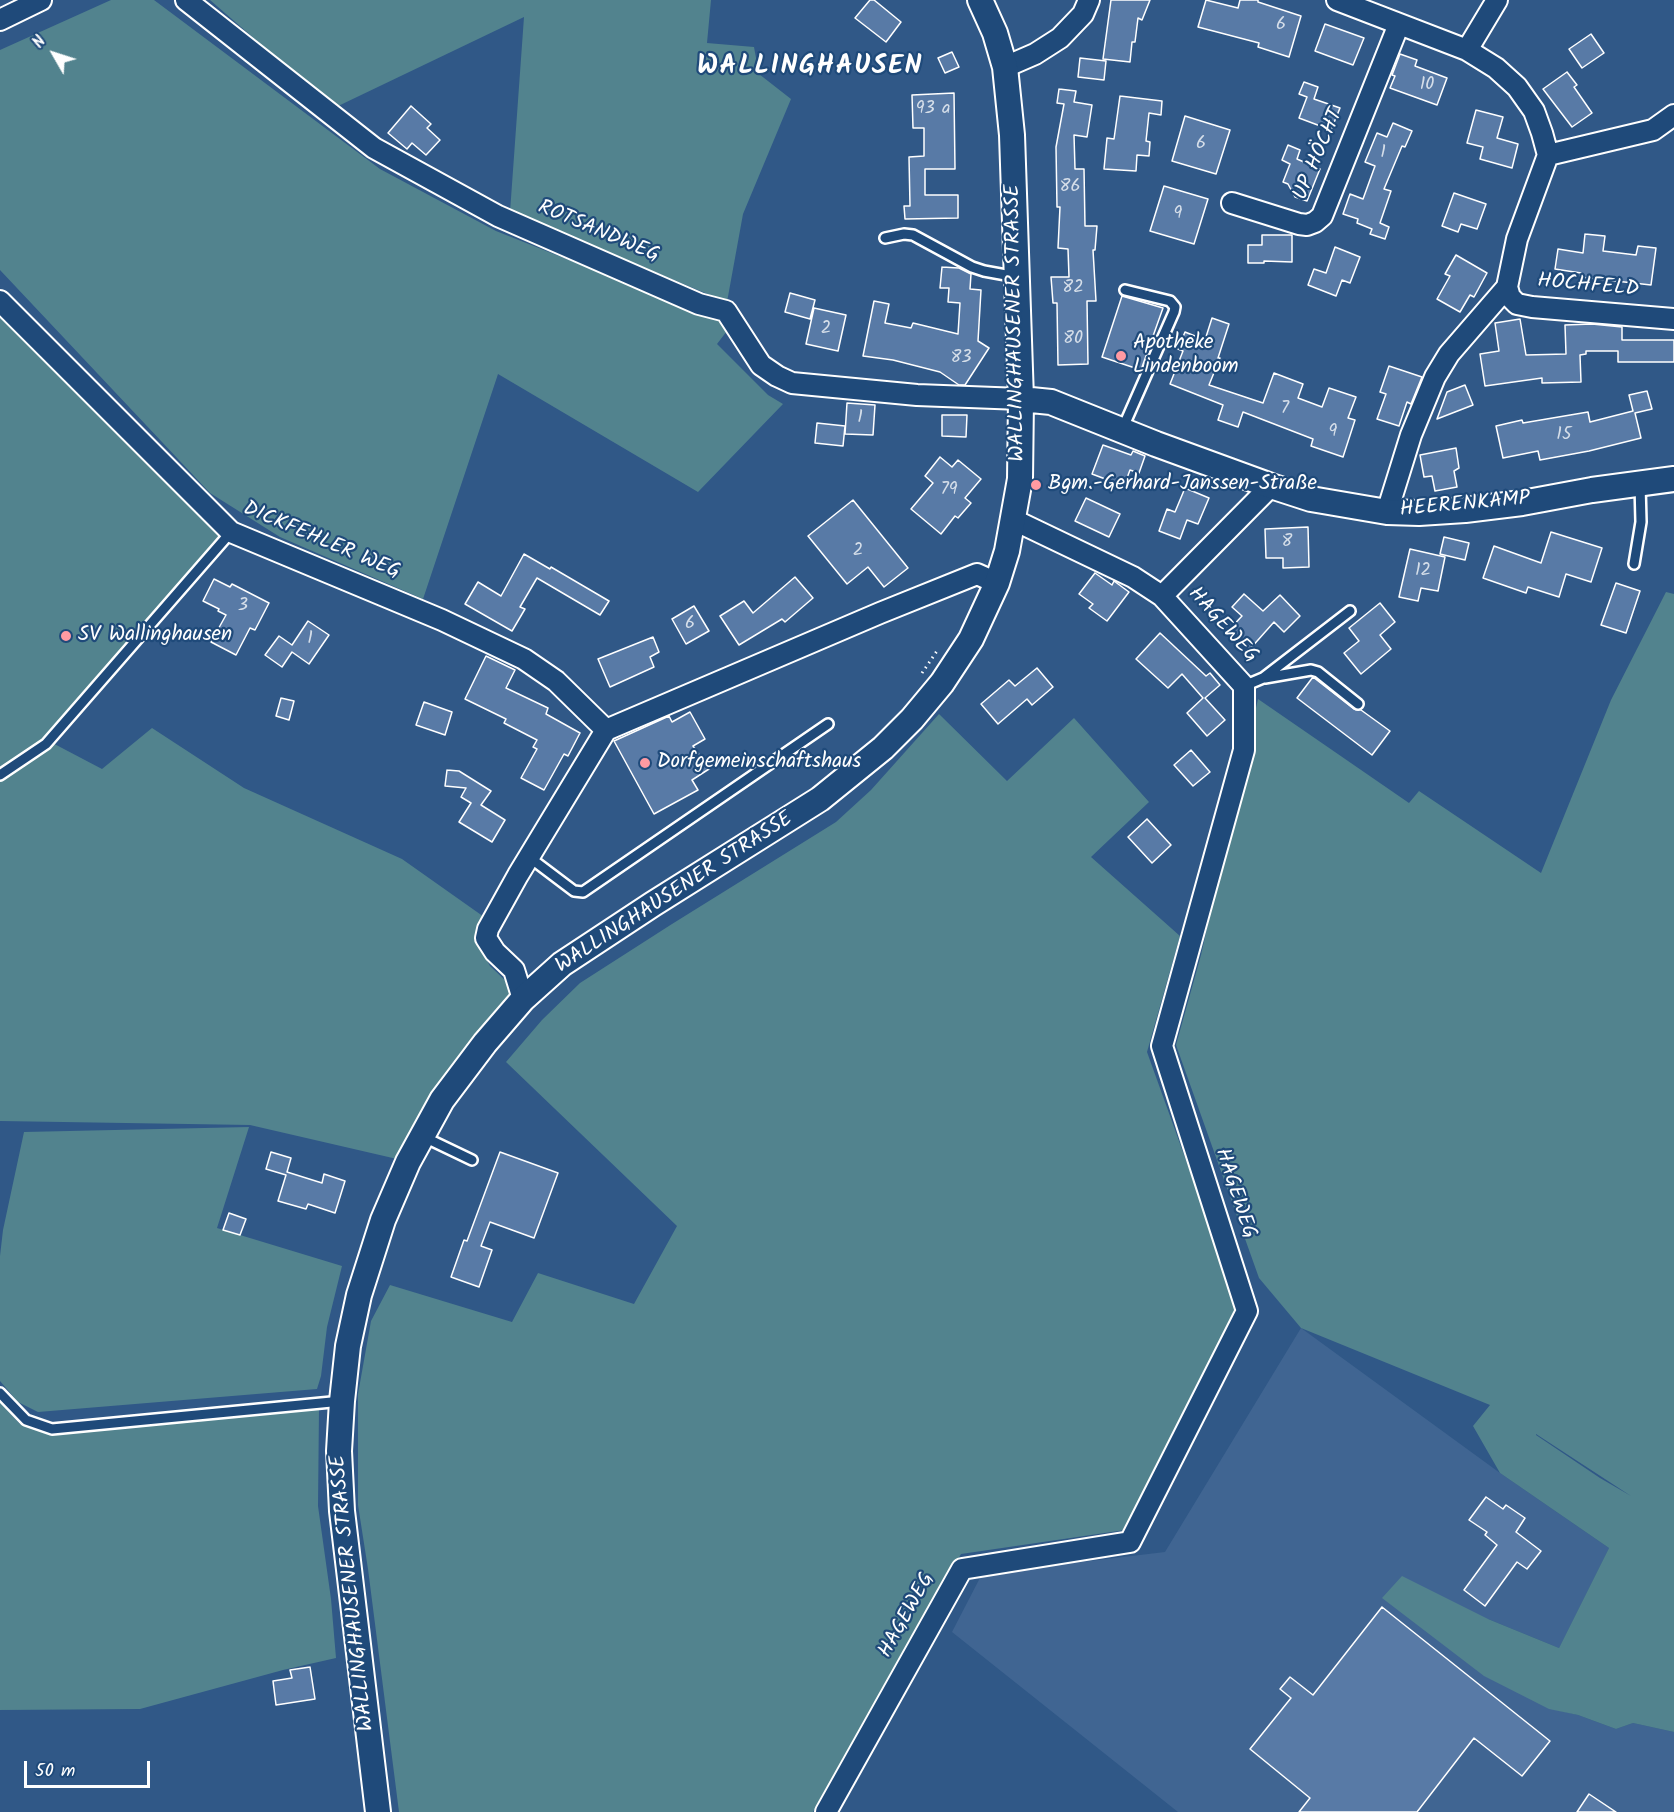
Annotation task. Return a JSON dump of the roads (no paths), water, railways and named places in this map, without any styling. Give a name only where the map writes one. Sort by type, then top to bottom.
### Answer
[{"type":"street","points":[[3,14],[41,0]]},
{"type":"street","name":"ROTSANDWEG","points":[[186,0],[375,148],[498,216],[699,304],[726,311],[761,365],[777,376],[792,382],[906,394],[1022,399]]},
{"type":"street","name":"WALLINGHAUSENER STRASSE","points":[[378,1812],[342,1511],[339,1451],[348,1346],[359,1295],[383,1220],[408,1162],[441,1100],[485,1043],[523,999],[562,964],[820,799],[884,748],[912,720],[942,683],[971,639],[997,583],[1014,520],[1020,479],[1022,399],[1012,135],[1005,67],[995,33],[980,0]]},
{"type":"street","points":[[1005,67],[1035,54],[1059,38],[1083,14],[1089,0]]},
{"type":"street","points":[[1337,0],[1467,50],[1496,68],[1517,87],[1534,111],[1548,155],[1517,239],[1507,287],[1449,354],[1435,377],[1411,435],[1387,512]]},
{"type":"street","points":[[1467,50],[1497,0]]},
{"type":"street","name":"UP HÖCHT","points":[[1232,203],[1299,224],[1307,225],[1322,216],[1399,24]]},
{"type":"street","points":[[1548,155],[1653,130],[1674,115]]},
{"type":"street","name":"HOCHFELD","points":[[1507,287],[1509,297],[1517,304],[1532,307],[1674,319]]},
{"type":"street","name":"DICKFEHLER WEG","points":[[0,301],[231,532],[442,620],[524,659],[556,681],[606,730]]},
{"type":"street","name":"HEERENKAMP","points":[[1022,399],[1051,402],[1271,486],[1311,499],[1387,512],[1419,513],[1465,510],[1674,479]]},
{"type":"street","points":[[1162,596],[1271,486]]},
{"type":"street","name":"HAGEWEG","points":[[826,1812],[962,1569],[1130,1542],[1247,1311],[1162,1046],[1244,750],[1244,686],[1162,596],[1133,577],[1014,520]]},
{"type":"street","points":[[523,999],[513,970],[486,939],[488,929],[606,730],[977,574],[997,583]]},
{"type":"lane","points":[[885,238],[904,234],[913,235],[972,267],[1017,277]]},
{"type":"lane","points":[[1122,430],[1174,312],[1174,306],[1170,302],[1125,290]]},
{"type":"lane","points":[[1634,564],[1641,522],[1640,484]]},
{"type":"lane","points":[[0,774],[46,744],[231,532]]},
{"type":"lane","points":[[1263,678],[1350,611]]},
{"type":"lane","points":[[1244,686],[1263,678],[1311,670],[1318,672],[1358,704]]},
{"type":"lane","points":[[529,857],[574,891],[583,892],[828,724]]},
{"type":"lane","points":[[422,1136],[472,1161]]},
{"type":"lane","points":[[0,1393],[26,1420],[52,1430],[342,1401]]},
{"type":"place","name":"Apotheke Lindenboom","points":[[1121,356]]},
{"type":"place","name":"Bgm.-Gerhard-Janssen-Straße","points":[[1036,485]]},
{"type":"place","name":"SV Wallinghausen","points":[[66,636]]},
{"type":"place","name":"Dorfgemeinschaftshaus","points":[[645,763]]},
{"type":"district","name":"WALLINGHAUSEN","points":[[810,68]]}]
